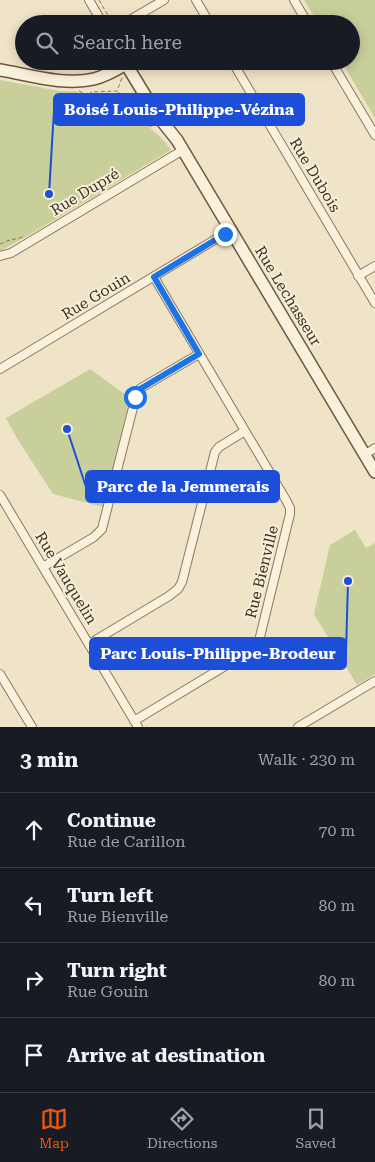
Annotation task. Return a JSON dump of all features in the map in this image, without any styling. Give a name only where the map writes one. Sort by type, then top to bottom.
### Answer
[{"type":"street","points":[[88,0],[97,15]]},
{"type":"street","points":[[138,15],[164,0]]},
{"type":"street","points":[[196,0],[205,15]]},
{"type":"street","points":[[294,0],[303,15]]},
{"type":"street","points":[[0,70],[76,81],[103,76],[117,70]]},
{"type":"street","name":"Rue Lechasseur","points":[[126,70],[183,150],[375,472]]},
{"type":"street","name":"Rue Dubois","points":[[237,70],[375,303]]},
{"type":"street","points":[[336,70],[375,135]]},
{"type":"street","name":"Rue Dupré","points":[[0,256],[11,253],[183,150]]},
{"type":"street","name":"Rue Gouin","points":[[0,368],[231,230]]},
{"type":"street","points":[[358,276],[375,266]]},
{"type":"street","name":"Rue Bienville","points":[[136,724],[253,650],[258,643],[289,522],[290,511],[286,500],[154,277]]},
{"type":"street","points":[[42,567],[94,537],[102,529],[137,392],[199,354]]},
{"type":"street","points":[[89,644],[178,589],[182,582],[215,452],[220,446],[245,431]]},
{"type":"street","points":[[364,455],[375,448]]},
{"type":"street","name":"Rue Vauquelin","points":[[0,495],[136,724]]},
{"type":"street","points":[[0,674],[32,727]]},
{"type":"street","points":[[298,727],[375,681]]},
{"type":"path","points":[[99,0],[108,15]]},
{"type":"path","points":[[117,91],[123,70]]},
{"type":"path","points":[[77,90],[83,94],[111,103],[149,126],[155,127]]},
{"type":"path","points":[[90,96],[91,92],[117,91],[141,114]]},
{"type":"path","points":[[138,118],[144,112]]},
{"type":"green space","points":[[304,0],[375,0],[375,118],[346,70],[360,70],[360,15],[313,15]]},
{"type":"green space","points":[[0,80],[60,91],[76,91],[131,115],[153,130],[171,150],[0,251]]},
{"type":"green space","points":[[90,369],[130,398],[103,507],[53,494],[6,418]]},
{"type":"green space","points":[[355,530],[366,548],[375,543],[375,674],[357,685],[314,614],[330,545]]},
{"type":"place","name":"Boisé Louis-Philippe-Vézina","points":[[49,194]]},
{"type":"place","name":"Parc de la Jemmerais","points":[[67,429]]},
{"type":"place","name":"Parc Louis-Philippe-Brodeur","points":[[348,581]]},
{"type":"route","points":[[135,397],[140,389],[199,354],[154,277],[225,234]]}]
